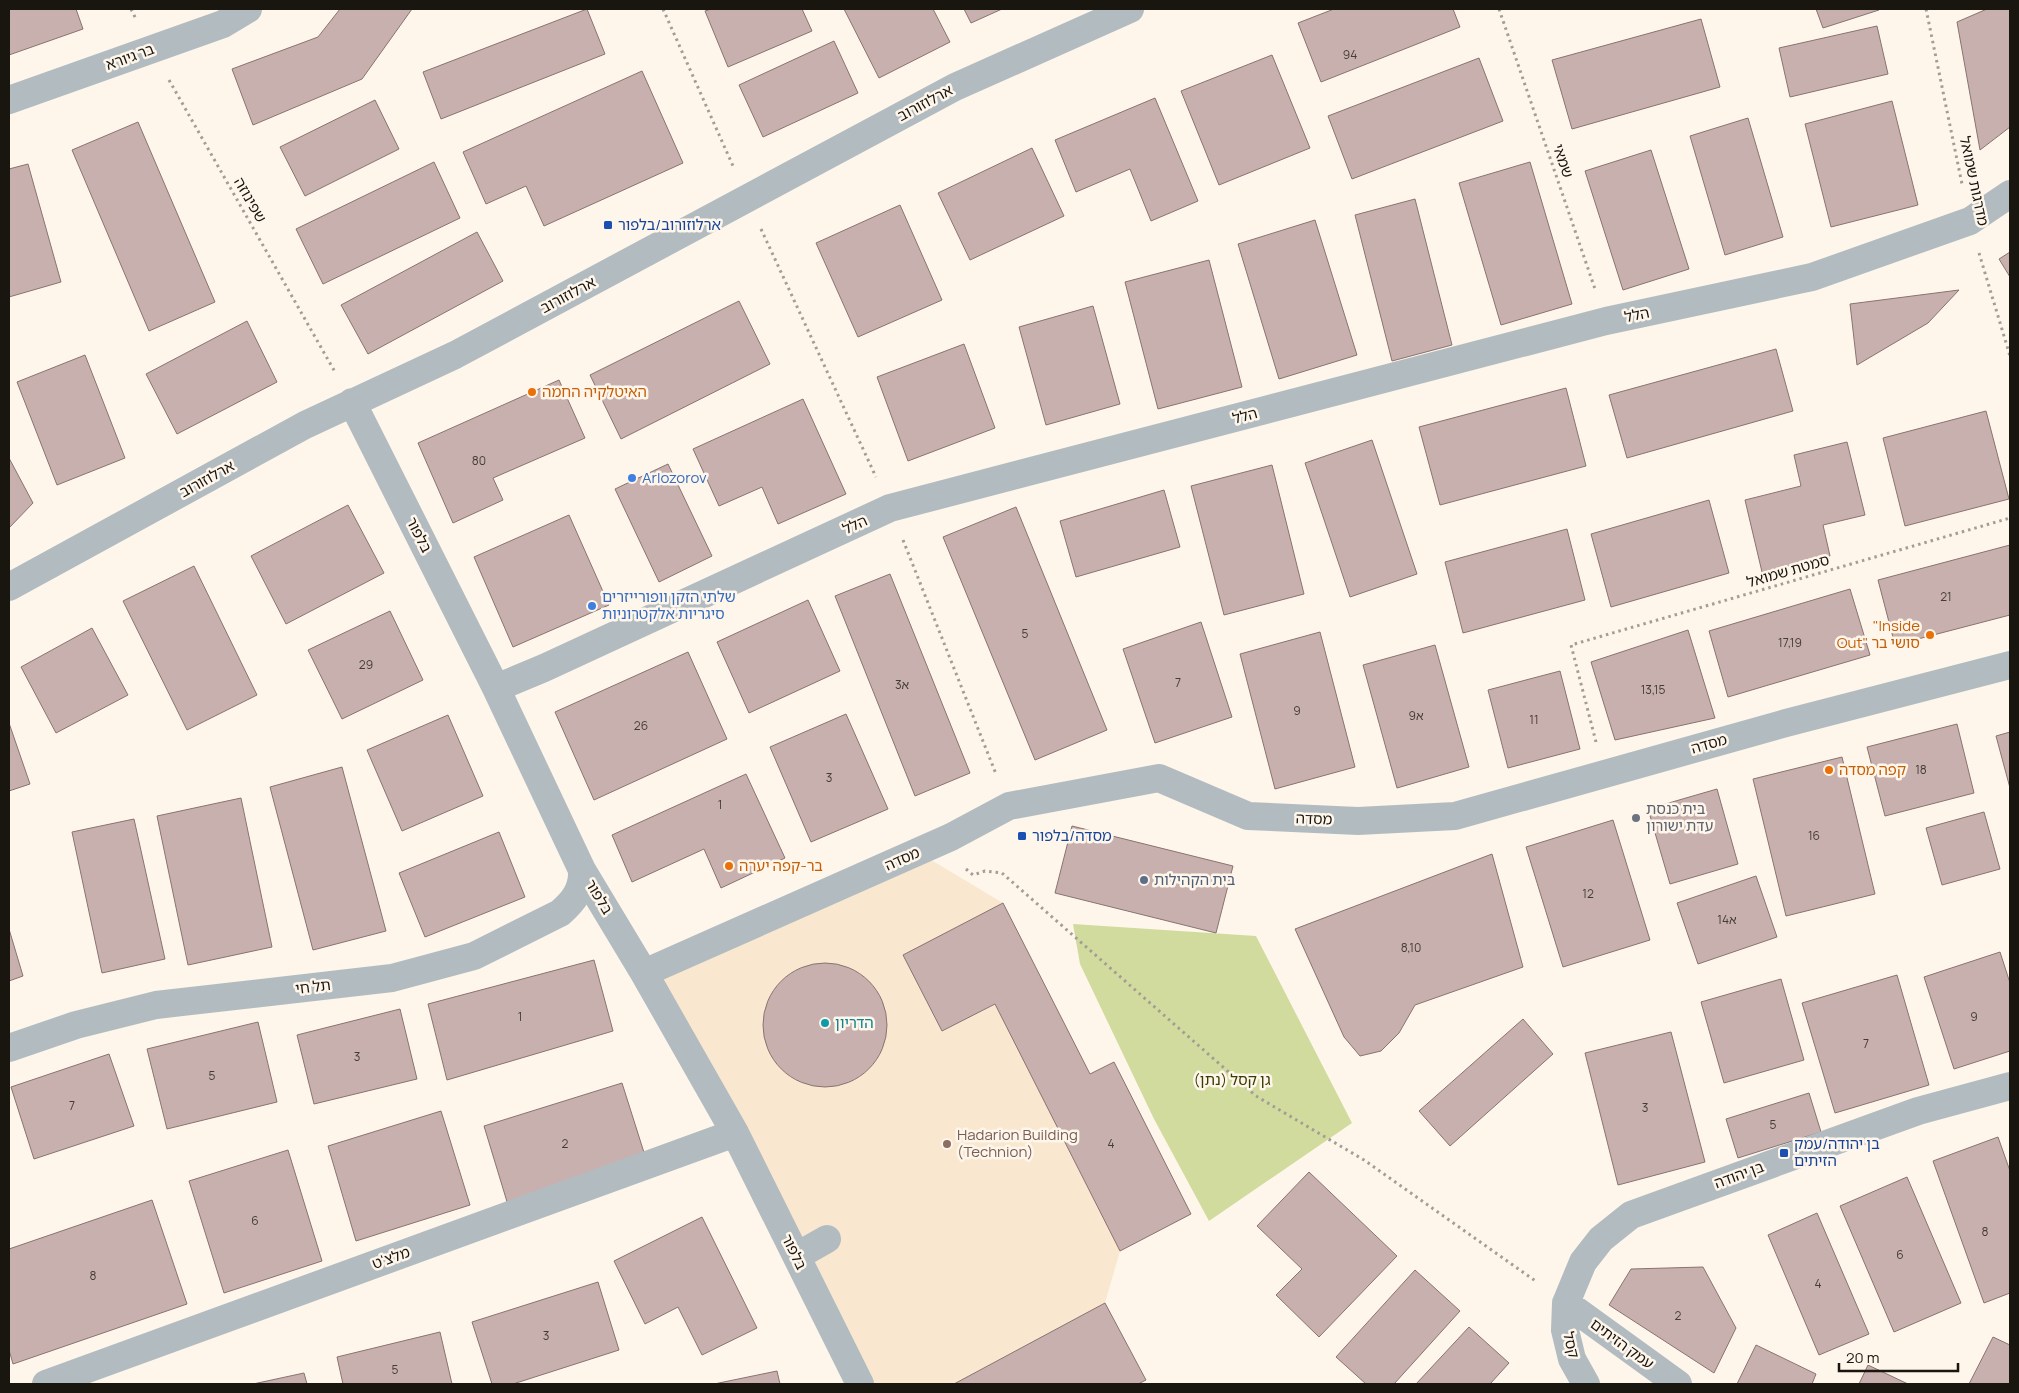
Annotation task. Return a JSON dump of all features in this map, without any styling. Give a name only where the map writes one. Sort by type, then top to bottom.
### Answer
[{"type":"street","name":"בר גיורא","points":[[9,100],[223,24],[248,9]]},
{"type":"street","name":"ארלוזורוב","points":[[9,587],[305,425],[455,355],[956,87],[1130,9]]},
{"type":"street","name":"הלל","points":[[496,688],[890,508],[1606,321],[1812,277],[1970,221],[2010,194]]},
{"type":"street","name":"בלפור","points":[[352,402],[496,688],[582,870],[644,973],[735,1133],[860,1384]]},
{"type":"street","name":"מסדה","points":[[644,973],[943,841],[1009,806],[1159,778],[1248,816],[1358,820],[1455,816],[1786,723],[2010,665]]},
{"type":"street","name":"תל חי","points":[[9,1048],[85,1023],[156,1005],[392,978],[474,956],[560,913],[570,905],[580,889],[582,870]]},
{"type":"street","name":"בן יהודה","points":[[1566,1303],[1583,1262],[1601,1239],[1631,1216],[1918,1112],[2010,1086]]},
{"type":"street","name":"מלצ'ט","points":[[46,1384],[735,1133]]},
{"type":"street","points":[[797,1256],[827,1239]]},
{"type":"street","name":"קסל","points":[[1566,1303],[1566,1330],[1572,1359],[1586,1384]]},
{"type":"street","name":"עמק הזיתים","points":[[1566,1303],[1678,1384]]},
{"type":"path","name":"שפינוזה","points":[[130,9],[151,50],[352,402]]},
{"type":"path","points":[[663,9],[747,198],[890,508],[1009,806]]},
{"type":"path","name":"שמאי","points":[[1498,9],[1606,321]]},
{"type":"path","name":"מדרגות שמואל","points":[[1926,9],[1970,221],[2010,356]]},
{"type":"path","name":"סמטת שמואל","points":[[1604,774],[1571,645],[2010,518]]},
{"type":"path","points":[[1002,874],[1256,1096],[1364,1160],[1566,1303]]},
{"type":"shaded area","name":"Hadarion Building (Technion)","points":[[918,852],[1003,903],[1090,1074],[1114,1062],[1191,1214],[1120,1251],[1105,1303],[954,1384],[860,1384],[649,971]]},
{"type":"green space","name":"גן קסל (נתן)","points":[[1073,924],[1256,936],[1352,1123],[1209,1221],[1154,1119],[1080,964]]},
{"type":"building","points":[[9,9],[76,9],[83,29],[9,55]]},
{"type":"building","points":[[340,9],[412,9],[362,79],[253,125],[232,69],[318,37]]},
{"type":"building","points":[[587,9],[605,54],[441,119],[423,72]]},
{"type":"building","points":[[711,9],[802,9],[812,31],[728,67],[705,11]]},
{"type":"building","points":[[844,9],[933,9],[950,42],[879,78]]},
{"type":"building","points":[[964,9],[1002,9],[971,23]]},
{"type":"building","points":[[1334,9],[1453,9],[1460,27],[1321,82],[1298,23]]},
{"type":"building","points":[[1816,9],[1878,9],[1879,10],[1823,28]]},
{"type":"building","points":[[1987,9],[2010,9],[2010,127],[1980,150],[1957,22]]},
{"type":"building","points":[[1701,19],[1720,87],[1572,129],[1552,60]]},
{"type":"building","points":[[1877,26],[1888,74],[1790,97],[1779,48]]},
{"type":"building","points":[[834,41],[858,93],[763,137],[739,85]]},
{"type":"building","points":[[1272,55],[1310,148],[1219,185],[1181,91]]},
{"type":"building","points":[[1479,58],[1503,121],[1352,179],[1328,116]]},
{"type":"building","points":[[642,71],[683,163],[544,226],[526,186],[486,204],[463,152]]},
{"type":"building","points":[[1155,98],[1198,201],[1151,221],[1130,169],[1076,192],[1055,140]]},
{"type":"building","points":[[375,100],[399,149],[305,196],[280,147]]},
{"type":"building","points":[[1892,101],[1918,205],[1831,227],[1805,124]]},
{"type":"building","points":[[1748,118],[1783,237],[1725,255],[1690,136]]},
{"type":"building","points":[[138,122],[215,302],[149,331],[72,150]]},
{"type":"building","points":[[1032,148],[1064,216],[970,260],[938,193]]},
{"type":"building","points":[[1651,150],[1689,269],[1623,290],[1585,171]]},
{"type":"building","points":[[434,162],[460,218],[323,284],[296,229]]},
{"type":"building","points":[[1530,162],[1572,304],[1501,325],[1459,183]]},
{"type":"building","points":[[28,164],[61,282],[9,297],[9,169]]},
{"type":"building","points":[[1415,199],[1452,345],[1392,361],[1355,215]]},
{"type":"building","points":[[900,205],[942,300],[858,337],[816,243]]},
{"type":"building","points":[[1315,220],[1357,355],[1279,379],[1238,244]]},
{"type":"building","points":[[477,232],[503,281],[368,354],[341,305]]},
{"type":"building","points":[[2010,252],[2010,277],[1999,259]]},
{"type":"building","points":[[1209,260],[1242,387],[1158,409],[1125,282]]},
{"type":"building","points":[[1959,290],[1928,323],[1857,365],[1850,304]]},
{"type":"building","points":[[739,301],[770,364],[621,439],[590,375]]},
{"type":"building","points":[[1093,306],[1120,404],[1046,425],[1019,327]]},
{"type":"building","points":[[247,321],[277,382],[177,434],[146,374]]},
{"type":"building","points":[[964,344],[995,428],[908,461],[877,377]]},
{"type":"building","points":[[1776,349],[1793,411],[1627,458],[1609,395]]},
{"type":"building","points":[[85,355],[125,458],[57,485],[17,382]]},
{"type":"building","points":[[559,380],[585,438],[493,478],[503,500],[453,523],[418,443]]},
{"type":"building","points":[[1566,388],[1586,466],[1440,505],[1419,427]]},
{"type":"building","points":[[803,399],[846,494],[778,524],[762,487],[719,506],[693,449]]},
{"type":"building","points":[[1986,411],[2009,499],[1905,526],[1883,438]]},
{"type":"building","points":[[1372,440],[1417,574],[1350,597],[1305,463]]},
{"type":"building","points":[[1847,442],[1865,515],[1823,525],[1830,556],[1762,572],[1745,500],[1801,486],[1794,455]]},
{"type":"building","points":[[9,458],[33,503],[9,528]]},
{"type":"building","points":[[668,464],[712,556],[659,582],[615,489]]},
{"type":"building","points":[[1272,465],[1304,594],[1224,615],[1191,486]]},
{"type":"building","points":[[1164,490],[1180,547],[1076,577],[1060,521]]},
{"type":"building","points":[[1709,500],[1729,573],[1611,607],[1591,534]]},
{"type":"building","points":[[348,505],[384,573],[286,624],[251,556]]},
{"type":"building","points":[[1016,507],[1107,730],[1035,760],[943,537]]},
{"type":"building","points":[[569,515],[609,605],[513,647],[474,557]]},
{"type":"building","points":[[1567,529],[1585,600],[1463,633],[1445,562]]},
{"type":"building","points":[[2010,545],[2010,615],[1895,645],[1878,580]]},
{"type":"building","points":[[194,566],[257,695],[187,730],[123,601]]},
{"type":"building","points":[[890,574],[970,773],[915,796],[835,596]]},
{"type":"building","points":[[1850,589],[1870,655],[1728,697],[1709,631]]},
{"type":"building","points":[[808,600],[840,671],[749,713],[717,642]]},
{"type":"building","points":[[390,611],[423,680],[342,719],[308,650]]},
{"type":"building","points":[[1201,622],[1232,717],[1155,743],[1123,649]]},
{"type":"building","points":[[92,628],[128,695],[56,733],[21,667]]},
{"type":"building","points":[[1688,630],[1715,718],[1615,740],[1591,662]]},
{"type":"building","points":[[1320,632],[1355,767],[1275,789],[1240,654]]},
{"type":"building","points":[[1435,645],[1469,767],[1397,788],[1363,665]]},
{"type":"building","points":[[688,652],[727,739],[594,800],[555,712]]},
{"type":"building","points":[[1560,671],[1580,749],[1508,768],[1488,690]]},
{"type":"building","points":[[846,714],[888,809],[811,842],[770,747]]},
{"type":"building","points":[[448,715],[483,796],[402,831],[367,750]]},
{"type":"building","points":[[9,723],[30,784],[9,791]]},
{"type":"building","points":[[1957,724],[1974,793],[1885,816],[1867,747]]},
{"type":"building","points":[[2010,732],[2010,788],[1996,736]]},
{"type":"building","points":[[1842,757],[1875,894],[1786,916],[1753,779]]},
{"type":"building","points":[[342,767],[386,931],[313,950],[270,787]]},
{"type":"building","points":[[746,774],[785,858],[721,888],[704,849],[632,882],[612,835]]},
{"type":"building","points":[[1717,789],[1738,864],[1670,884],[1648,809]]},
{"type":"building","points":[[241,798],[272,947],[188,965],[157,816]]},
{"type":"building","points":[[1984,812],[2000,869],[1942,885],[1926,828]]},
{"type":"building","points":[[134,819],[165,959],[102,973],[72,832]]},
{"type":"building","points":[[1613,820],[1650,940],[1563,967],[1526,847]]},
{"type":"building","name":"בית הקהילות","points":[[1072,826],[1233,866],[1216,933],[1055,893]]},
{"type":"building","points":[[499,832],[525,897],[425,937],[399,873]]},
{"type":"building","points":[[1492,854],[1523,967],[1415,1005],[1399,1033],[1381,1051],[1360,1056],[1344,1037],[1295,929]]},
{"type":"building","points":[[1756,876],[1777,937],[1698,964],[1677,903]]},
{"type":"building","points":[[1003,903],[1090,1074],[1114,1062],[1191,1214],[1120,1251],[995,1004],[942,1031],[903,955]]},
{"type":"building","points":[[9,929],[23,976],[9,981]]},
{"type":"building","points":[[2000,952],[2010,983],[2010,1051],[1954,1069],[1924,977]]},
{"type":"building","points":[[594,960],[613,1031],[447,1080],[428,1004]]},
{"type":"building","name":"הדריון","points":[[825,963],[849,968],[869,981],[882,1001],[887,1025],[882,1049],[869,1069],[849,1082],[825,1087],[801,1082],[781,1069],[768,1049],[763,1025],[768,1001],[781,981],[801,968]]},
{"type":"building","points":[[1897,975],[1929,1085],[1835,1113],[1802,1003]]},
{"type":"building","points":[[1781,979],[1804,1060],[1724,1083],[1701,1002]]},
{"type":"building","points":[[400,1009],[417,1079],[314,1104],[297,1035]]},
{"type":"building","points":[[1523,1019],[1553,1054],[1450,1146],[1419,1111]]},
{"type":"building","points":[[258,1022],[277,1102],[167,1129],[147,1049]]},
{"type":"building","points":[[1671,1032],[1705,1162],[1618,1185],[1585,1053]]},
{"type":"building","points":[[109,1054],[134,1126],[34,1159],[11,1087]]},
{"type":"building","points":[[622,1083],[647,1162],[508,1205],[484,1126]]},
{"type":"building","points":[[1809,1093],[1821,1132],[1738,1158],[1726,1119]]},
{"type":"building","points":[[441,1111],[470,1205],[356,1241],[328,1146]]},
{"type":"building","points":[[1998,1137],[2010,1171],[2010,1293],[1984,1303],[1933,1161]]},
{"type":"building","points":[[288,1150],[322,1261],[224,1293],[189,1181]]},
{"type":"building","points":[[1309,1172],[1397,1256],[1319,1337],[1276,1295],[1302,1269],[1257,1226]]},
{"type":"building","points":[[1907,1177],[1961,1303],[1894,1332],[1840,1206]]},
{"type":"building","points":[[152,1200],[187,1304],[13,1364],[9,1350],[9,1249]]},
{"type":"building","points":[[1817,1213],[1869,1334],[1819,1355],[1768,1235]]},
{"type":"building","points":[[702,1217],[757,1328],[702,1355],[678,1307],[645,1324],[614,1261]]},
{"type":"building","points":[[1703,1267],[1736,1328],[1714,1373],[1609,1305],[1631,1269]]},
{"type":"building","points":[[1415,1270],[1460,1311],[1394,1384],[1366,1384],[1336,1357]]},
{"type":"building","points":[[598,1282],[619,1350],[513,1384],[492,1384],[472,1322]]},
{"type":"building","points":[[1105,1303],[1146,1380],[1138,1384],[954,1384]]},
{"type":"building","points":[[1469,1327],[1509,1363],[1490,1384],[1416,1384]]},
{"type":"building","points":[[440,1332],[452,1384],[343,1384],[337,1357]]},
{"type":"building","points":[[1993,1337],[2010,1345],[2010,1384],[1969,1384]]},
{"type":"building","points":[[1756,1345],[1816,1374],[1812,1384],[1737,1384]]},
{"type":"building","points":[[1868,1365],[1908,1384],[1859,1384]]},
{"type":"building","points":[[777,1371],[780,1384],[714,1384]]},
{"type":"building","points":[[304,1373],[307,1384],[253,1384]]},
{"type":"place","name":"ארלוזורוב/בלפור","points":[[608,225]]},
{"type":"place","name":"האיטלקיה החמה","points":[[532,392]]},
{"type":"place","name":"Arlozorov","points":[[632,478]]},
{"type":"place","name":"שלתי הזקן וופורייזרים סיגריות אלקטרוניות","points":[[592,606]]},
{"type":"place","name":"\"Inside Out\" סושי בר","points":[[1930,635]]},
{"type":"place","name":"קפה מסדה","points":[[1829,770]]},
{"type":"place","name":"בית כנסת עדת ישורון","points":[[1636,818]]},
{"type":"place","name":"מסדה/בלפור","points":[[1022,836]]},
{"type":"place","name":"בר-קפה יערה","points":[[729,866]]},
{"type":"place","name":"בית הקהילות","points":[[1144,880]]},
{"type":"place","name":"הדריון","points":[[825,1023]]},
{"type":"place","name":"Hadarion Building (Technion)","points":[[947,1144]]},
{"type":"place","name":"בן יהודה/עמק הזיתים","points":[[1784,1153]]}]
